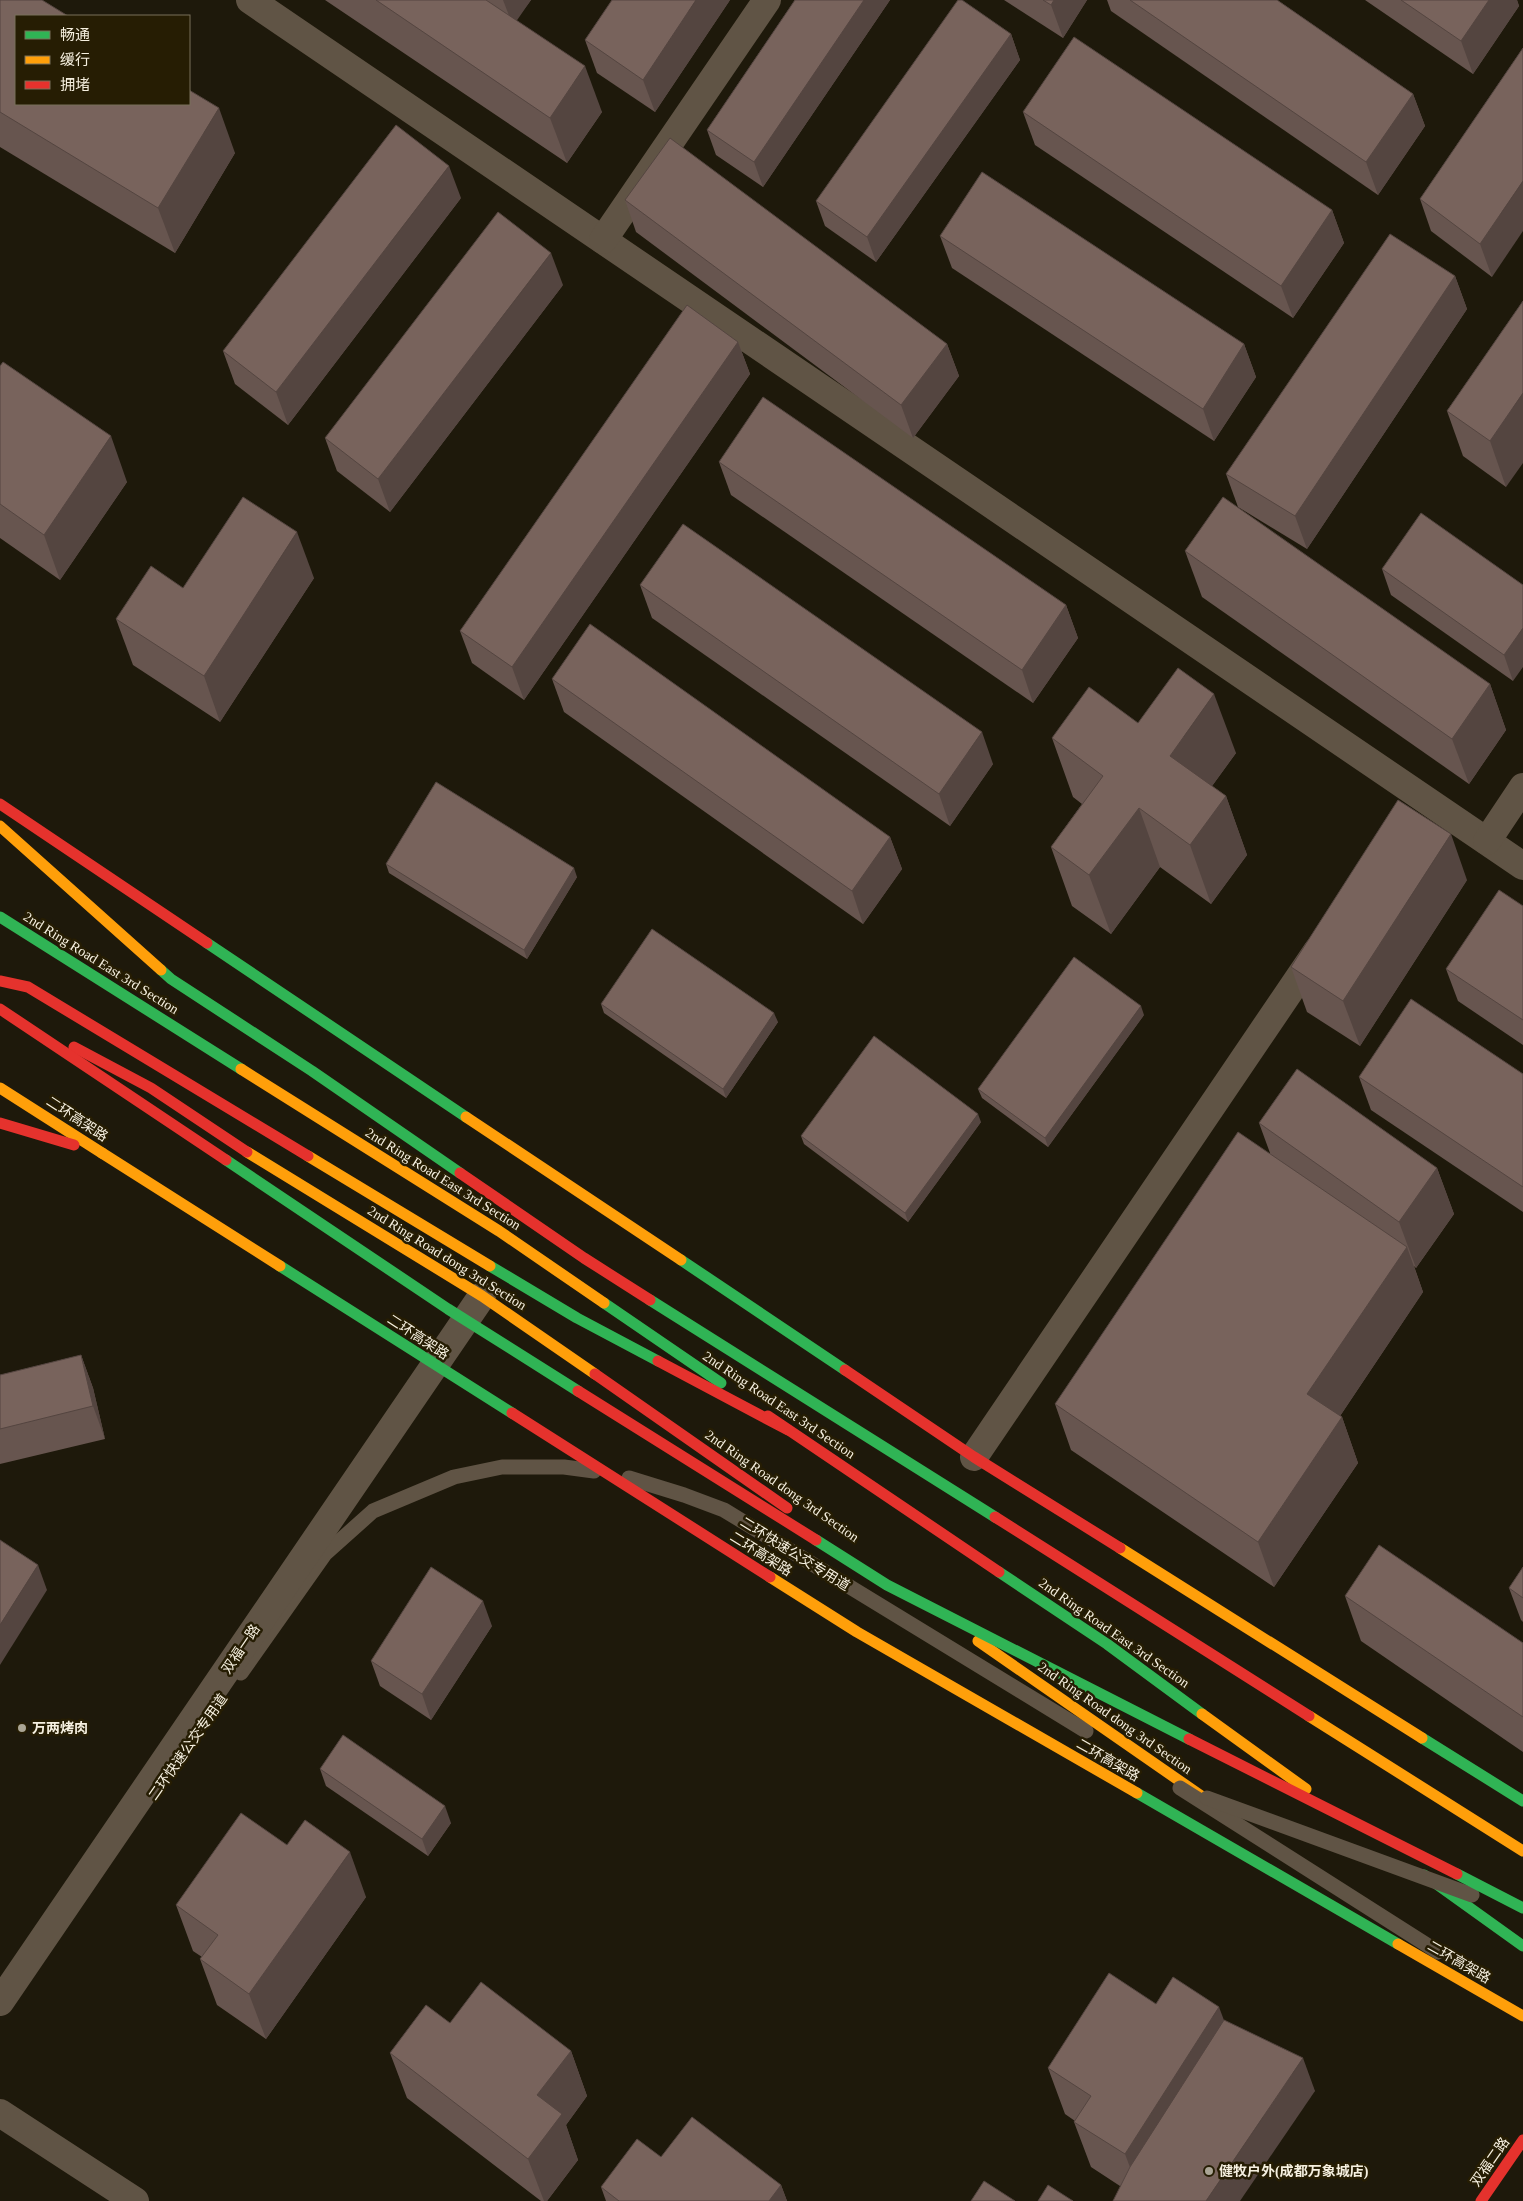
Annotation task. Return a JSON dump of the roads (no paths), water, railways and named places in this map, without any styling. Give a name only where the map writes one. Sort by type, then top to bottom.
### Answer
[{"type":"main road","points":[[0,804],[974,1457],[1523,1801]]},
{"type":"main road","name":"2nd Ring Road East 3rd Section","points":[[0,826],[171,979],[312,1072],[584,1258],[1523,1851]]},
{"type":"main road","name":"2nd Ring Road East 3rd Section","points":[[0,917],[499,1231],[788,1430],[1107,1644],[1523,1946]]},
{"type":"main road","points":[[0,981],[28,987],[577,1318],[788,1430]]},
{"type":"main road","points":[[0,1009],[456,1314],[887,1585],[1523,1908]]},
{"type":"main road","name":"2nd Ring Road dong 3rd Section","points":[[0,1024],[41,1029],[151,1088],[249,1153],[482,1296],[1523,2018]]},
{"type":"main road","name":"二环高架路","points":[[0,1088],[857,1632],[1523,2018]]},
{"type":"main road","points":[[0,1124],[102,1153]]},
{"type":"main road","name":"双福二路","points":[[1481,2201],[1523,2140]]},
{"type":"street","points":[[250,0],[1523,866]]},
{"type":"street","points":[[603,240],[766,0]]},
{"type":"street","points":[[1487,841],[1523,787]]},
{"type":"street","points":[[1405,822],[1422,797]]},
{"type":"street","points":[[974,1457],[1332,929]]},
{"type":"street","name":"双福一路","points":[[0,2002],[482,1296]]},
{"type":"street","points":[[0,2113],[135,2201]]},
{"type":"lane","name":"二环快速公交专用道","points":[[0,2019],[50,1943],[325,1554],[374,1511],[454,1477],[502,1467],[564,1467],[622,1475],[684,1494],[724,1510],[1180,1788]]},
{"type":"lane","points":[[1180,1788],[1523,1913]]},
{"type":"lane","points":[[1180,1788],[1523,2006]]},
{"type":"place","name":"万两烤肉","points":[[22,1728]]},
{"type":"place","name":"健牧户外(成都万象城店)","points":[[1209,2171]]}]
